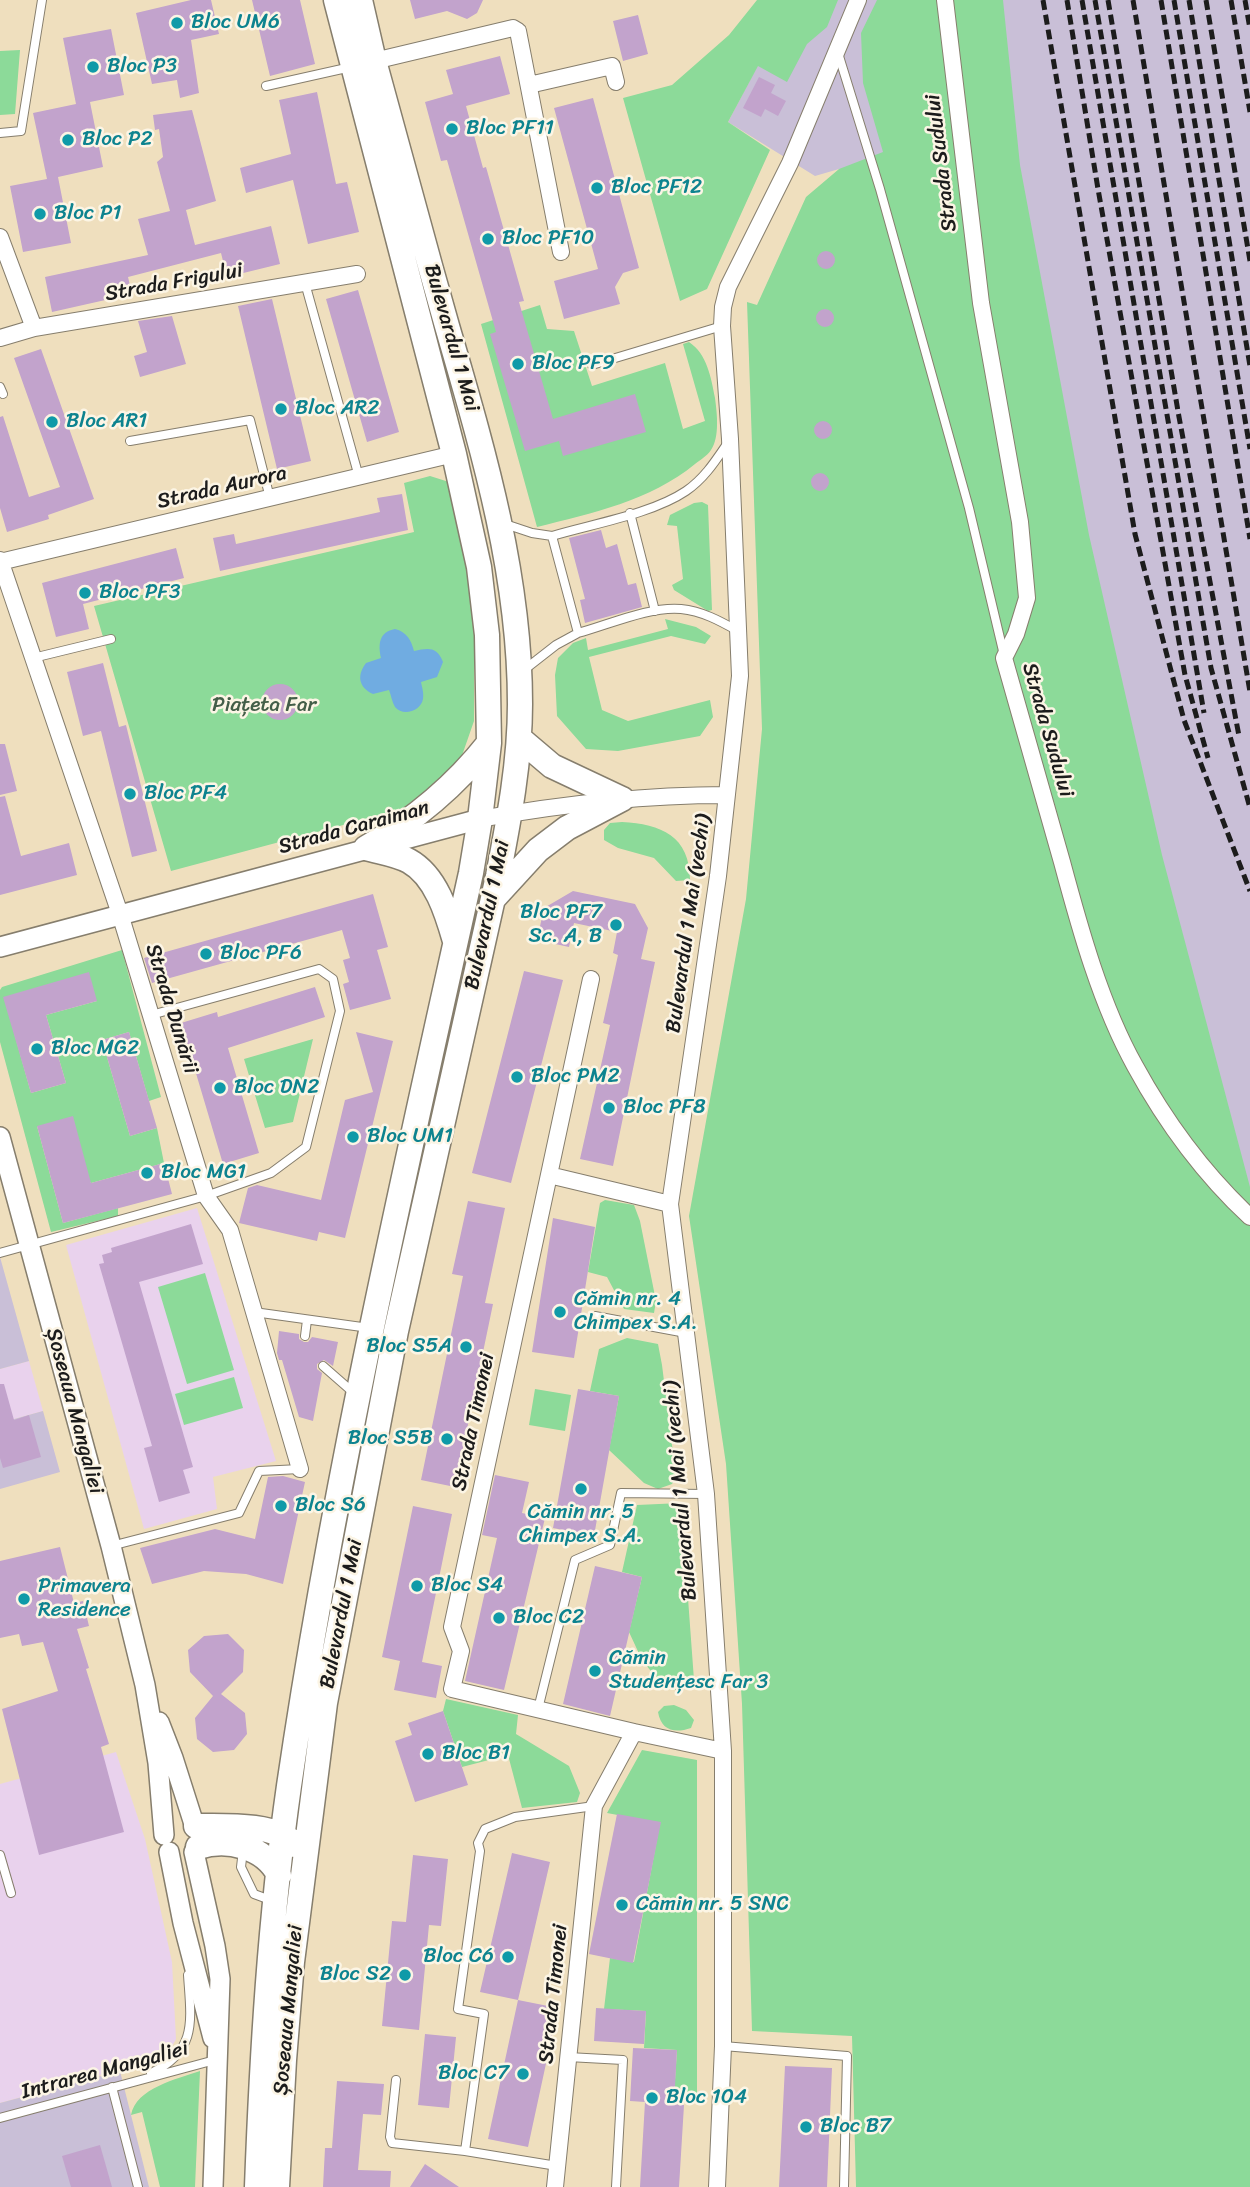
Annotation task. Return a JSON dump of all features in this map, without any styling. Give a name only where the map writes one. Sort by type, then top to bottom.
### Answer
[{"type":"main road","name":"Bulevardul 1 Mai","points":[[308,1835],[326,1703],[396,1331],[492,901],[510,814],[519,738],[519,675],[513,598],[500,522],[469,398],[363,64],[335,0]]},
{"type":"main road","name":"Bulevardul 1 Mai","points":[[283,1835],[324,1575],[371,1328],[480,819],[489,743],[489,678],[484,601],[472,528],[363,64],[360,0]]},
{"type":"main road","points":[[519,738],[552,765],[622,799]]},
{"type":"main road","points":[[366,848],[388,835],[441,793],[472,764],[489,743]]},
{"type":"main road","points":[[492,901],[538,850],[567,828],[622,799]]},
{"type":"main road","points":[[366,848],[409,861],[423,872],[439,896],[455,942]]},
{"type":"main road","points":[[195,1837],[269,1830],[291,1840],[298,1852],[293,1904],[294,1939]]},
{"type":"main road","name":"Șoseaua Mangaliei","points":[[257,2187],[262,2062],[283,1835]]},
{"type":"main road","name":"Șoseaua Mangaliei","points":[[277,2187],[294,1939],[308,1835]]},
{"type":"main road","points":[[195,1837],[243,1847],[270,1861],[279,1875]]},
{"type":"street","points":[[727,795],[740,676],[723,307],[729,287],[790,163],[858,0]]},
{"type":"street","name":"Strada Sudului","points":[[945,0],[981,303],[1020,522],[1027,598],[1016,634],[1004,657],[1078,920],[1102,991],[1134,1064],[1168,1122],[1232,1200],[1250,1217]]},
{"type":"street","points":[[363,64],[513,28],[517,31],[561,252]]},
{"type":"street","points":[[529,85],[612,66],[615,82]]},
{"type":"street","points":[[0,237],[34,328]]},
{"type":"street","name":"Strada Frigului","points":[[0,338],[34,328],[357,274]]},
{"type":"street","name":"Strada Aurora","points":[[0,561],[454,454]]},
{"type":"street","name":"Strada Dunării","points":[[0,561],[120,914],[206,1196],[230,1230],[300,1469]]},
{"type":"street","name":"Strada Caraiman","points":[[0,947],[480,819],[622,799],[727,795]]},
{"type":"street","name":"Bulevardul 1 Mai (vechi)","points":[[716,2187],[723,2046],[723,1751],[706,1494],[670,1204],[718,876],[727,795]]},
{"type":"street","name":"Strada Timonei","points":[[591,979],[452,1627],[461,1651],[452,1689],[723,1751]]},
{"type":"street","name":"Șoseaua Mangaliei","points":[[0,1137],[111,1546],[145,1685],[158,1763],[166,1843],[183,1923],[218,2059]]},
{"type":"street","points":[[549,1175],[670,1204]]},
{"type":"street","name":"Șoseaua Mangaliei","points":[[145,1685],[173,1758],[195,1837],[220,1979],[213,2187]]},
{"type":"street","name":"Strada Timonei","points":[[555,2187],[594,1806],[634,1732]]},
{"type":"street","points":[[178,1820],[195,1837],[184,1856],[166,1843],[168,1825],[178,1820]]},
{"type":"lane","points":[[0,133],[21,131],[43,0]]},
{"type":"lane","points":[[837,50],[884,202],[969,508],[1004,657]]},
{"type":"lane","points":[[266,86],[363,64]]},
{"type":"lane","points":[[305,283],[359,477]]},
{"type":"lane","points":[[592,365],[722,326]]},
{"type":"lane","points":[[130,442],[250,420],[270,498]]},
{"type":"lane","points":[[500,522],[524,531],[552,536],[661,504],[687,491],[709,471],[730,439]]},
{"type":"lane","points":[[630,513],[655,611]]},
{"type":"lane","points":[[552,536],[578,633]]},
{"type":"lane","points":[[519,675],[556,645],[578,633],[655,611],[679,609],[698,612],[738,631]]},
{"type":"lane","points":[[33,658],[111,639]]},
{"type":"lane","points":[[0,1253],[206,1196],[271,1173],[306,1147],[340,1011],[334,979],[319,969],[151,1015]]},
{"type":"lane","points":[[254,1312],[371,1328]]},
{"type":"lane","points":[[595,1316],[686,1333]]},
{"type":"lane","points":[[305,1336],[307,1320]]},
{"type":"lane","points":[[323,1366],[358,1397]]},
{"type":"lane","points":[[111,1546],[239,1513],[258,1471],[300,1469]]},
{"type":"lane","points":[[538,1710],[575,1560],[610,1545],[621,1493],[706,1494]]},
{"type":"lane","points":[[465,2151],[484,2014],[458,2009],[480,1851],[478,1843],[485,1829],[515,1817],[594,1806]]},
{"type":"lane","points":[[243,1847],[241,1867],[254,1894],[276,1902]]},
{"type":"lane","points":[[0,1855],[11,1893]]},
{"type":"lane","points":[[129,2083],[173,2060],[183,2049],[189,2035],[190,1999],[183,1923]]},
{"type":"lane","points":[[723,2046],[847,2056],[844,2187]]},
{"type":"lane","points":[[568,2057],[623,2060],[616,2187]]},
{"type":"lane","name":"Intrarea Mangaliei","points":[[0,2118],[218,2059]]},
{"type":"lane","points":[[396,2080],[390,2137],[392,2143],[465,2151],[557,2166]]},
{"type":"lane","points":[[112,2087],[138,2187]]},
{"type":"shaded area","points":[[822,0],[1250,0],[1250,1652],[839,169],[815,176],[728,122],[758,65],[764,69]]},
{"type":"shaded area","points":[[197,1208],[276,1461],[213,1477],[217,1509],[144,1529],[66,1245]]},
{"type":"shaded area","points":[[0,1257],[29,1361],[0,1369]]},
{"type":"shaded area","points":[[29,1361],[43,1411],[0,1423],[0,1369]]},
{"type":"shaded area","points":[[43,1411],[60,1472],[0,1489],[0,1423]]},
{"type":"shaded area","points":[[116,1752],[145,1839],[172,1962],[176,2039],[166,2057],[0,2103],[0,1784]]},
{"type":"shaded area","points":[[120,2071],[149,2187],[0,2187],[0,2103]]},
{"type":"green space","points":[[757,0],[838,0],[827,27],[807,44],[787,82],[758,66],[728,122],[770,150],[707,289],[680,301],[623,98],[672,85],[729,35]]},
{"type":"green space","points":[[877,0],[1003,0],[1020,165],[1089,535],[1162,855],[1250,1187],[1250,2187],[856,2187],[852,2036],[752,2031],[742,1704],[726,1464],[689,1216],[746,899],[762,729],[747,302],[757,305],[806,197],[839,169],[883,152],[863,83],[861,33]]},
{"type":"green space","points":[[20,50],[15,114],[0,115],[0,51]]},
{"type":"green space","points":[[540,305],[547,329],[574,331],[592,386],[665,363],[683,429],[705,421],[683,344],[689,342],[695,347],[707,367],[715,398],[717,432],[709,452],[678,477],[640,497],[537,527],[481,324]]},
{"type":"green space","name":"Piațeta Far","points":[[430,476],[449,482],[460,526],[474,610],[474,721],[458,767],[403,809],[171,871],[94,606],[414,532],[404,483]]},
{"type":"green space","points":[[702,502],[708,505],[712,610],[708,611],[674,590],[672,585],[683,579],[677,526],[667,525],[670,515]]},
{"type":"green space","points":[[665,619],[696,627],[711,636],[705,644],[671,636],[589,657],[602,710],[628,721],[710,700],[713,717],[700,736],[618,751],[586,749],[557,716],[555,675],[558,658],[573,643],[586,638],[588,650],[668,629]]},
{"type":"green space","points":[[610,823],[649,826],[671,835],[685,853],[690,880],[676,881],[654,858],[618,848],[604,840],[604,830]]},
{"type":"green space","points":[[122,950],[161,1097],[149,1101],[129,1032],[102,1040],[130,1136],[157,1128],[164,1163],[91,1183],[37,1126],[63,1223],[118,1208],[118,1216],[51,1232],[0,1042],[2,987]],"holes":[[[4,997],[97,1001],[46,1015],[66,1083],[31,1093]]]},
{"type":"green space","points":[[313,1039],[293,1122],[265,1128],[244,1059]]},
{"type":"green space","points":[[605,1200],[634,1205],[640,1221],[656,1301],[654,1313],[624,1309],[607,1277],[588,1272],[600,1203]]},
{"type":"green space","points":[[205,1273],[234,1370],[187,1384],[158,1287]]},
{"type":"green space","points":[[627,1338],[658,1344],[676,1477],[672,1484],[658,1489],[644,1483],[609,1450],[619,1396],[590,1391],[599,1349]]},
{"type":"green space","points":[[234,1377],[243,1408],[184,1425],[175,1394]]},
{"type":"green space","points":[[535,1389],[571,1395],[565,1431],[529,1425]]},
{"type":"green space","points":[[681,1503],[694,1680],[688,1688],[676,1690],[658,1680],[642,1660],[629,1632],[642,1577],[622,1572],[637,1505]]},
{"type":"green space","points":[[446,1699],[518,1715],[516,1734],[569,1766],[580,1793],[577,1802],[522,1808],[508,1755],[462,1767],[443,1711]]},
{"type":"green space","points":[[674,1705],[686,1710],[694,1720],[691,1728],[679,1731],[669,1729],[662,1723],[658,1712],[664,1706]]},
{"type":"green space","points":[[642,1750],[697,1760],[697,2097],[674,2095],[677,2050],[644,2048],[646,2011],[604,2009],[610,1958],[634,1962],[660,1823],[607,1813]]},
{"type":"green space","points":[[200,2071],[195,2187],[160,2187],[142,2112],[131,2115],[134,2106],[149,2091]]},
{"type":"water","points":[[395,629],[408,637],[414,651],[432,649],[443,662],[437,677],[421,682],[422,703],[407,712],[395,707],[389,690],[373,694],[364,688],[360,680],[366,663],[381,658],[380,643],[383,636]]},
{"type":"building","points":[[191,0],[211,0],[219,34],[191,40],[199,93],[180,98],[177,80],[152,84],[136,13]]},
{"type":"building","points":[[252,0],[300,0],[315,64],[270,76]]},
{"type":"building","points":[[410,0],[483,0],[477,13],[467,19],[447,11],[415,19]]},
{"type":"building","points":[[638,15],[648,54],[623,61],[613,21]]},
{"type":"building","points":[[111,29],[124,95],[90,102],[103,167],[58,177],[71,243],[23,252],[10,186],[47,179],[33,113],[76,104],[63,38]]},
{"type":"building","points":[[500,56],[510,94],[466,106],[524,301],[519,302],[553,419],[635,394],[646,432],[563,456],[559,441],[525,451],[490,334],[496,332],[447,160],[441,161],[425,102],[453,94],[446,70]]},
{"type":"building","points":[[759,77],[775,85],[771,93],[786,101],[778,116],[765,109],[761,117],[743,108]]},
{"type":"building","points":[[317,92],[336,184],[347,182],[359,232],[308,244],[293,180],[246,193],[240,168],[291,154],[279,100]]},
{"type":"building","name":"Bloc PF12","points":[[593,98],[639,268],[623,273],[615,287],[620,304],[564,319],[554,281],[598,269],[554,108]]},
{"type":"building","points":[[192,110],[216,201],[186,210],[195,245],[271,226],[280,264],[227,277],[221,253],[128,277],[132,294],[52,312],[45,277],[148,255],[138,219],[170,211],[157,162],[163,157],[159,129],[155,130],[153,115]]},
{"type":"building","points":[[822,251],[830,251],[835,260],[833,267],[822,269],[817,264],[817,256]]},
{"type":"building","points":[[358,290],[399,432],[367,442],[326,299]]},
{"type":"building","name":"Bloc AR2","points":[[272,299],[311,461],[277,469],[238,306]]},
{"type":"building","points":[[821,309],[829,309],[834,318],[832,325],[821,327],[816,322],[816,314]]},
{"type":"building","points":[[172,316],[186,364],[140,377],[134,356],[147,352],[138,321]]},
{"type":"building","name":"Bloc AR1","points":[[41,349],[94,499],[48,515],[49,519],[7,532],[0,508],[0,417],[3,416],[29,497],[60,487],[14,358]]},
{"type":"building","points":[[819,421],[827,421],[832,430],[830,437],[819,439],[814,434],[814,426]]},
{"type":"building","points":[[816,473],[824,473],[829,482],[827,489],[816,491],[811,486],[811,478]]},
{"type":"building","points":[[402,494],[408,530],[220,571],[213,538],[234,534],[236,544],[380,512],[377,498]]},
{"type":"building","points":[[601,530],[606,548],[617,544],[628,585],[636,583],[642,607],[585,623],[580,600],[585,599],[569,538]]},
{"type":"building","name":"Bloc PF3","points":[[176,548],[184,578],[83,604],[89,629],[56,637],[42,583]]},
{"type":"building","name":"Bloc PF4","points":[[103,663],[119,727],[126,725],[157,851],[132,857],[101,731],[83,736],[67,672]]},
{"type":"building","points":[[280,684],[293,689],[298,702],[293,715],[280,720],[267,715],[262,702],[267,689]]},
{"type":"building","points":[[0,744],[5,744],[17,791],[0,795]]},
{"type":"building","points":[[5,796],[21,856],[69,843],[77,875],[0,895],[0,797]]},
{"type":"building","points":[[573,891],[635,904],[648,928],[641,959],[655,962],[613,1166],[580,1159],[610,1025],[603,1023],[618,955],[613,953],[617,932],[574,923],[569,947],[537,940],[544,908]]},
{"type":"building","name":"Bloc PF6","points":[[373,894],[388,947],[377,950],[391,999],[350,1010],[343,984],[349,982],[343,960],[350,958],[342,930],[152,983],[144,958]]},
{"type":"building","name":"Bloc PM2","points":[[524,971],[563,980],[511,1183],[472,1173]]},
{"type":"building","name":"Bloc MG2","points":[[89,972],[97,1001],[46,1015],[66,1083],[31,1093],[3,997]]},
{"type":"building","name":"Bloc DN2","points":[[315,987],[325,1017],[228,1048],[259,1153],[223,1164],[181,1023],[217,1012],[218,1017]]},
{"type":"building","points":[[129,1032],[157,1128],[130,1136],[102,1040]]},
{"type":"building","name":"Bloc UM1","points":[[356,1032],[393,1041],[345,1238],[319,1232],[317,1241],[239,1223],[248,1188],[257,1185],[321,1200],[345,1100],[373,1092]]},
{"type":"building","name":"Bloc MG1","points":[[73,1116],[91,1183],[164,1163],[172,1194],[63,1223],[37,1126]]},
{"type":"building","points":[[468,1201],[505,1208],[485,1303],[493,1304],[455,1487],[421,1480],[463,1276],[452,1274]]},
{"type":"building","name":"Cămin nr. 4 Chimpex S.A.","points":[[553,1218],[595,1227],[574,1358],[532,1352]]},
{"type":"building","points":[[191,1224],[203,1264],[139,1282],[193,1467],[183,1470],[190,1493],[159,1502],[144,1448],[152,1446],[99,1264],[104,1263],[102,1255],[112,1252],[111,1248]]},
{"type":"building","points":[[279,1331],[299,1334],[299,1339],[304,1342],[308,1342],[312,1337],[338,1342],[333,1366],[324,1360],[317,1364],[317,1369],[322,1373],[313,1421],[299,1417],[282,1360],[279,1360],[277,1353]]},
{"type":"building","points":[[0,1384],[4,1384],[14,1420],[29,1415],[41,1457],[3,1468],[0,1458]]},
{"type":"building","name":"Cămin nr. 5 Chimpex S.A.","points":[[578,1389],[619,1396],[594,1536],[553,1528]]},
{"type":"building","name":"Bloc C2","points":[[495,1475],[529,1482],[522,1513],[545,1518],[504,1690],[465,1681],[497,1538],[482,1535]]},
{"type":"building","name":"Bloc S6","points":[[283,1476],[305,1482],[283,1584],[246,1574],[204,1571],[152,1584],[140,1548],[215,1529],[255,1539],[268,1477]]},
{"type":"building","name":"Bloc S4","points":[[413,1506],[452,1514],[422,1662],[442,1666],[436,1698],[394,1690],[400,1661],[382,1657]]},
{"type":"building","points":[[60,1547],[74,1603],[83,1601],[89,1626],[77,1629],[109,1744],[101,1747],[124,1832],[39,1855],[2,1709],[58,1691],[43,1642],[22,1646],[19,1634],[0,1638],[0,1561]]},
{"type":"building","name":"Cămin Studențesc Far 3","points":[[595,1566],[642,1577],[610,1716],[563,1704]]},
{"type":"building","points":[[228,1634],[244,1650],[243,1672],[221,1694],[245,1713],[247,1734],[234,1750],[213,1752],[197,1739],[195,1718],[213,1696],[190,1672],[188,1650],[204,1636]]},
{"type":"building","name":"Bloc B1","points":[[443,1711],[468,1785],[415,1802],[395,1741],[412,1735],[408,1723]]},
{"type":"building","name":"Cămin nr. 5 SNC","points":[[617,1814],[661,1822],[633,1963],[589,1954]]},
{"type":"building","name":"Bloc C6","points":[[512,1853],[550,1862],[518,2000],[480,1992]]},
{"type":"building","name":"Bloc S2","points":[[413,1855],[448,1859],[441,1926],[429,1925],[419,2030],[382,2026],[392,1921],[406,1922]]},
{"type":"building","name":"Bloc C7","points":[[518,2000],[558,2008],[528,2147],[488,2139]]},
{"type":"building","points":[[596,2008],[646,2011],[644,2044],[594,2041]]},
{"type":"building","points":[[425,2034],[456,2037],[449,2108],[418,2105]]},
{"type":"building","name":"Bloc 104","points":[[633,2048],[677,2050],[674,2104],[684,2105],[679,2187],[640,2187],[645,2102],[630,2101]]},
{"type":"building","name":"Bloc B7","points":[[785,2066],[832,2068],[827,2187],[779,2187]]},
{"type":"building","points":[[337,2081],[384,2084],[381,2115],[363,2114],[358,2170],[391,2171],[390,2187],[323,2187],[325,2148],[332,2148]]},
{"type":"building","points":[[100,2145],[112,2187],[71,2187],[62,2156]]},
{"type":"building","points":[[425,2164],[459,2187],[410,2187]]},
{"type":"railway","points":[[1043,0],[1135,534],[1184,720],[1250,891]]},
{"type":"railway","points":[[1067,0],[1185,675],[1208,758]]},
{"type":"railway","points":[[1082,0],[1204,713]]},
{"type":"railway","points":[[1095,0],[1211,668],[1250,808]]},
{"type":"railway","points":[[1108,0],[1179,417],[1239,736]]},
{"type":"railway","points":[[1133,0],[1250,692]]},
{"type":"railway","points":[[1161,0],[1250,539]]},
{"type":"railway","points":[[1174,0],[1250,449]]},
{"type":"railway","points":[[1189,0],[1250,366]]},
{"type":"railway","points":[[1206,0],[1250,261]]},
{"type":"railway","points":[[1231,0],[1250,112]]},
{"type":"railway","points":[[1245,0],[1250,29]]},
{"type":"place","name":"Bloc UM6","points":[[177,23]]},
{"type":"place","name":"Bloc P3","points":[[93,67]]},
{"type":"place","name":"Bloc PF11","points":[[452,129]]},
{"type":"place","name":"Bloc P2","points":[[68,140]]},
{"type":"place","name":"Bloc PF12","points":[[597,188]]},
{"type":"place","name":"Bloc P1","points":[[40,214]]},
{"type":"place","name":"Bloc PF10","points":[[488,239]]},
{"type":"place","name":"Bloc PF9","points":[[518,364]]},
{"type":"place","name":"Bloc AR2","points":[[281,409]]},
{"type":"place","name":"Bloc AR1","points":[[52,422]]},
{"type":"place","name":"Bloc PF3","points":[[85,593]]},
{"type":"place","name":"Bloc PF4","points":[[130,794]]},
{"type":"place","name":"Bloc PF7 Sc. A, B","points":[[616,925]]},
{"type":"place","name":"Bloc PF6","points":[[206,954]]},
{"type":"place","name":"Bloc MG2","points":[[37,1049]]},
{"type":"place","name":"Bloc PM2","points":[[517,1077]]},
{"type":"place","name":"Bloc DN2","points":[[220,1088]]},
{"type":"place","name":"Bloc PF8","points":[[609,1108]]},
{"type":"place","name":"Bloc UM1","points":[[353,1137]]},
{"type":"place","name":"Bloc MG1","points":[[147,1173]]},
{"type":"place","name":"Cămin nr. 4 Chimpex S.A.","points":[[560,1312]]},
{"type":"place","name":"Bloc S5A","points":[[466,1347]]},
{"type":"place","name":"Bloc S5B","points":[[447,1439]]},
{"type":"place","name":"Cămin nr. 5 Chimpex S.A.","points":[[581,1489]]},
{"type":"place","name":"Bloc S6","points":[[281,1506]]},
{"type":"place","name":"Bloc S4","points":[[417,1586]]},
{"type":"place","name":"Primavera Residence","points":[[24,1599]]},
{"type":"place","name":"Bloc C2","points":[[499,1618]]},
{"type":"place","name":"Cămin Studențesc Far 3","points":[[595,1671]]},
{"type":"place","name":"Bloc B1","points":[[428,1754]]},
{"type":"place","name":"Cămin nr. 5 SNC","points":[[622,1905]]},
{"type":"place","name":"Bloc C6","points":[[508,1957]]},
{"type":"place","name":"Bloc S2","points":[[405,1975]]},
{"type":"place","name":"Bloc C7","points":[[523,2074]]},
{"type":"place","name":"Bloc 104","points":[[652,2098]]},
{"type":"place","name":"Bloc B7","points":[[806,2127]]}]
